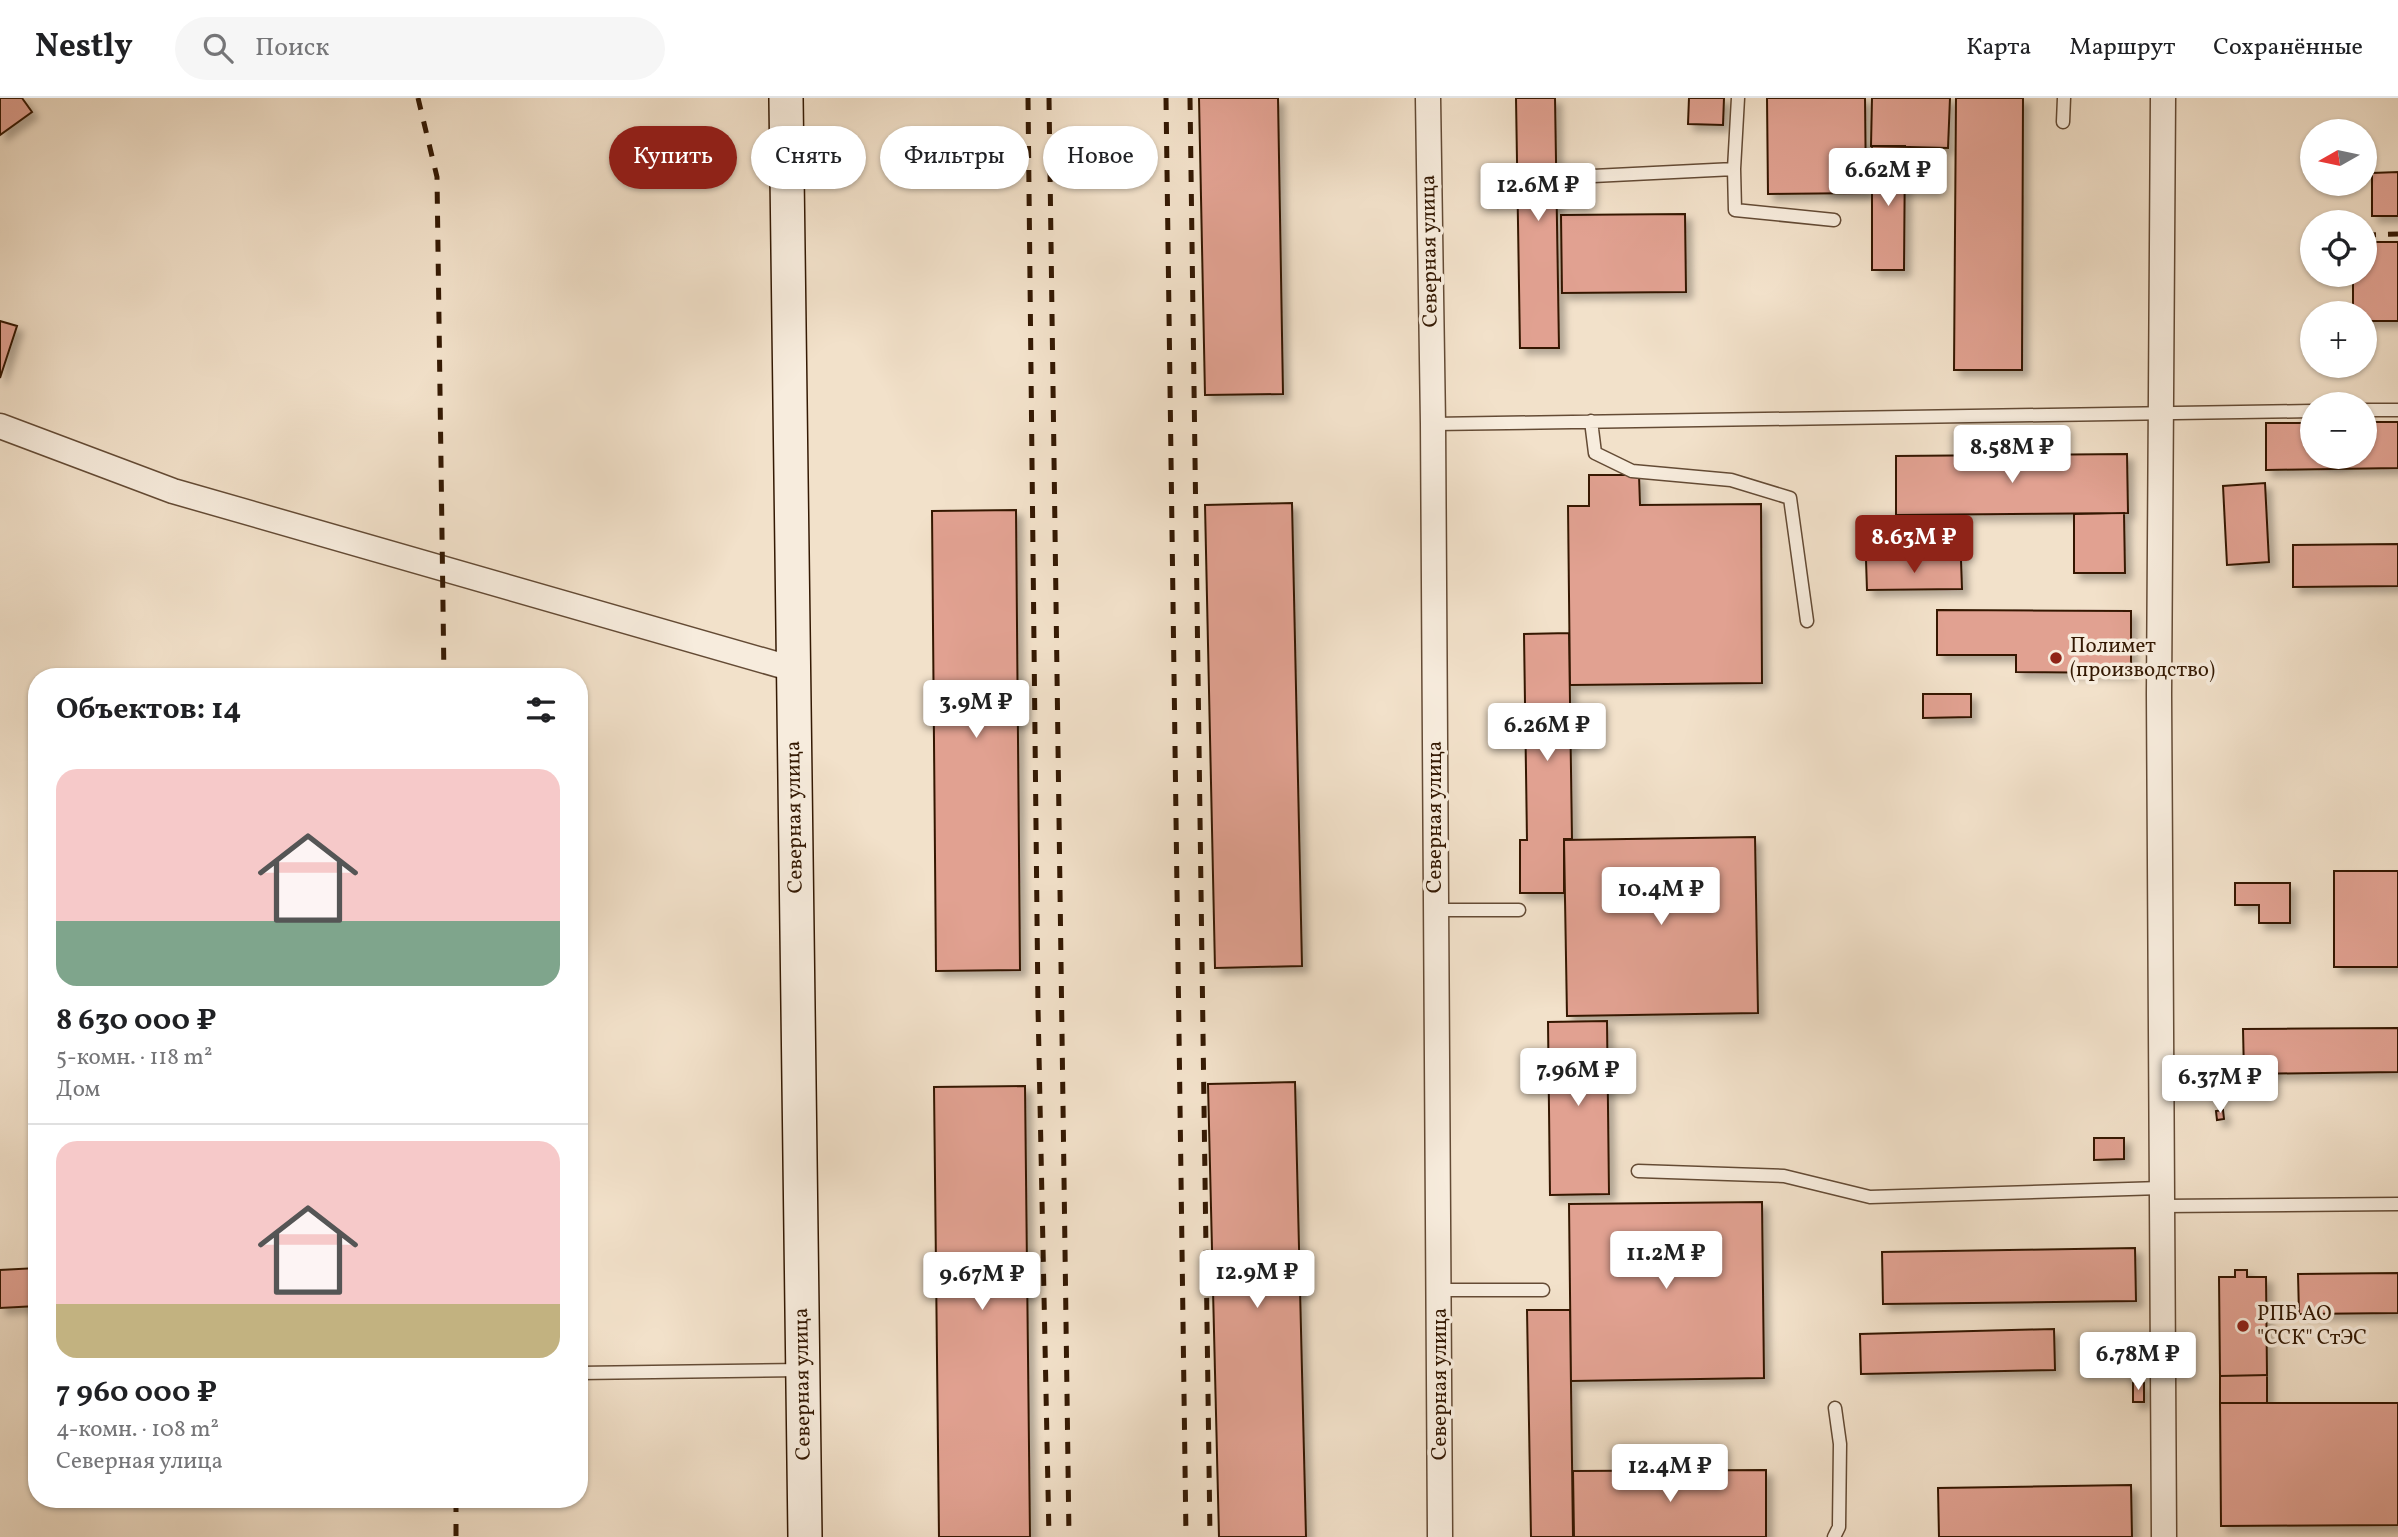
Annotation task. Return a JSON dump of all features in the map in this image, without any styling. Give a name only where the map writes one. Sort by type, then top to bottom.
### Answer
[{"type":"main road","name":"Северная улица","points":[[786,98],[804,1537]]},
{"type":"street","name":"Северная улица","points":[[1428,98],[1433,424],[1440,1537]]},
{"type":"street","points":[[2163,98],[2159,722],[2164,1537]]},
{"type":"street","points":[[0,426],[173,491],[793,669]]},
{"type":"lane","points":[[1738,98],[1735,209],[1834,220]]},
{"type":"lane","points":[[2063,122],[2064,98]]},
{"type":"lane","points":[[1593,176],[1734,169]]},
{"type":"lane","points":[[2377,410],[2398,410]]},
{"type":"lane","points":[[1433,424],[2300,411]]},
{"type":"lane","points":[[1591,421],[1595,453],[1632,471],[1731,480],[1790,498],[1807,621]]},
{"type":"lane","points":[[1436,910],[1520,910]]},
{"type":"lane","points":[[1638,1171],[1784,1176],[1870,1197],[2161,1197],[2398,1204]]},
{"type":"lane","points":[[1440,1290],[1543,1290]]},
{"type":"lane","points":[[588,1373],[802,1370]]},
{"type":"lane","points":[[1834,1537],[1839,1527],[1840,1444],[1835,1408]]},
{"type":"building","points":[[0,98],[22,98],[32,112],[0,135]]},
{"type":"building","points":[[1199,98],[1278,98],[1283,394],[1205,395]]},
{"type":"building","points":[[1516,98],[1555,98],[1559,348],[1520,348]]},
{"type":"building","points":[[1689,98],[1724,98],[1723,125],[1688,124]]},
{"type":"building","points":[[1767,98],[1865,98],[1866,193],[1768,194]]},
{"type":"building","points":[[1872,98],[1950,98],[1948,148],[1871,146]]},
{"type":"building","points":[[1956,98],[2023,98],[2022,370],[1954,370]]},
{"type":"building","points":[[1872,146],[1905,146],[1904,270],[1872,270]]},
{"type":"building","points":[[2398,172],[2398,216],[2377,216],[2377,210],[2372,210],[2372,196],[2377,196],[2377,173]]},
{"type":"building","points":[[1685,214],[1686,292],[1562,293],[1561,215]]},
{"type":"building","points":[[2377,242],[2398,242],[2398,321],[2377,321],[2377,301],[2353,301],[2353,287],[2377,287]]},
{"type":"building","points":[[0,321],[17,326],[0,378]]},
{"type":"building","points":[[2377,422],[2398,422],[2398,468],[2377,468]]},
{"type":"building","points":[[2266,423],[2300,423],[2300,469],[2332,469],[2266,470]]},
{"type":"building","points":[[2127,454],[2128,513],[1896,515],[1896,456]]},
{"type":"building","points":[[1589,475],[1639,475],[1640,505],[1761,504],[1762,683],[1570,685],[1568,506],[1589,506]]},
{"type":"building","points":[[2265,483],[2269,562],[2227,565],[2223,486]]},
{"type":"building","points":[[1292,503],[1302,966],[1215,968],[1205,505]]},
{"type":"building","points":[[1016,510],[1020,970],[936,971],[932,511]]},
{"type":"building","points":[[2124,513],[2125,573],[2074,573],[2074,514]]},
{"type":"building","points":[[2398,544],[2398,586],[2293,587],[2293,545]]},
{"type":"building","points":[[1866,560],[1961,560],[1962,589],[1867,590]]},
{"type":"building","points":[[1937,610],[2131,611],[2131,673],[2016,672],[2016,655],[1937,655]]},
{"type":"building","points":[[1569,633],[1572,839],[1564,839],[1564,893],[1520,893],[1520,840],[1527,840],[1524,634]]},
{"type":"building","points":[[1923,694],[1971,694],[1971,717],[1923,718]]},
{"type":"building","points":[[1755,837],[1758,1013],[1567,1016],[1564,840]]},
{"type":"building","points":[[2334,871],[2398,871],[2398,967],[2334,967]]},
{"type":"building","points":[[2235,883],[2290,883],[2290,923],[2259,923],[2259,905],[2235,905]]},
{"type":"building","points":[[1607,1021],[1609,1194],[1550,1195],[1548,1022]]},
{"type":"building","points":[[2398,1028],[2398,1072],[2244,1074],[2243,1029]]},
{"type":"building","points":[[1295,1082],[1306,1537],[1219,1537],[1208,1084]]},
{"type":"building","points":[[1025,1086],[1030,1537],[939,1537],[934,1087]]},
{"type":"building","points":[[2223,1110],[2224,1119],[2217,1120],[2216,1111]]},
{"type":"building","points":[[2094,1138],[2124,1138],[2124,1159],[2094,1160]]},
{"type":"building","points":[[1762,1202],[1764,1378],[1571,1381],[1569,1204]]},
{"type":"building","points":[[2135,1248],[2136,1301],[1883,1304],[1882,1252]]},
{"type":"building","points":[[28,1268],[28,1306],[0,1308],[0,1270]]},
{"type":"building","name":"РПБ АО \"ССК\" СтЭС","points":[[2235,1270],[2247,1270],[2247,1277],[2266,1277],[2267,1375],[2220,1376],[2219,1277],[2235,1277]]},
{"type":"building","points":[[2398,1273],[2398,1313],[2299,1314],[2298,1274]]},
{"type":"building","points":[[1527,1310],[1570,1310],[1573,1537],[1531,1537]]},
{"type":"building","points":[[2054,1329],[2055,1370],[1861,1374],[1860,1334]]},
{"type":"building","points":[[2267,1375],[2267,1403],[2220,1403],[2220,1376]]},
{"type":"building","points":[[2133,1383],[2144,1383],[2144,1402],[2133,1402]]},
{"type":"building","points":[[2220,1403],[2398,1403],[2398,1525],[2221,1526]]},
{"type":"building","points":[[1766,1470],[1766,1537],[1574,1537],[1573,1471]]},
{"type":"building","points":[[2131,1485],[2132,1537],[1939,1537],[1938,1488]]},
{"type":"railway","points":[[418,98],[437,177],[444,668]]},
{"type":"railway","points":[[1028,98],[1038,1007],[1049,1537]]},
{"type":"railway","points":[[1049,98],[1069,1537]]},
{"type":"railway","points":[[1166,98],[1186,1537]]},
{"type":"railway","points":[[1190,98],[1210,1537]]},
{"type":"railway","points":[[2377,235],[2398,234]]},
{"type":"railway","points":[[456,1508],[456,1537]]},
{"type":"place","name":"Полимет (производство)","points":[[2056,658]]},
{"type":"place","name":"РПБ АО \"ССК\" СтЭС","points":[[2243,1326]]}]
